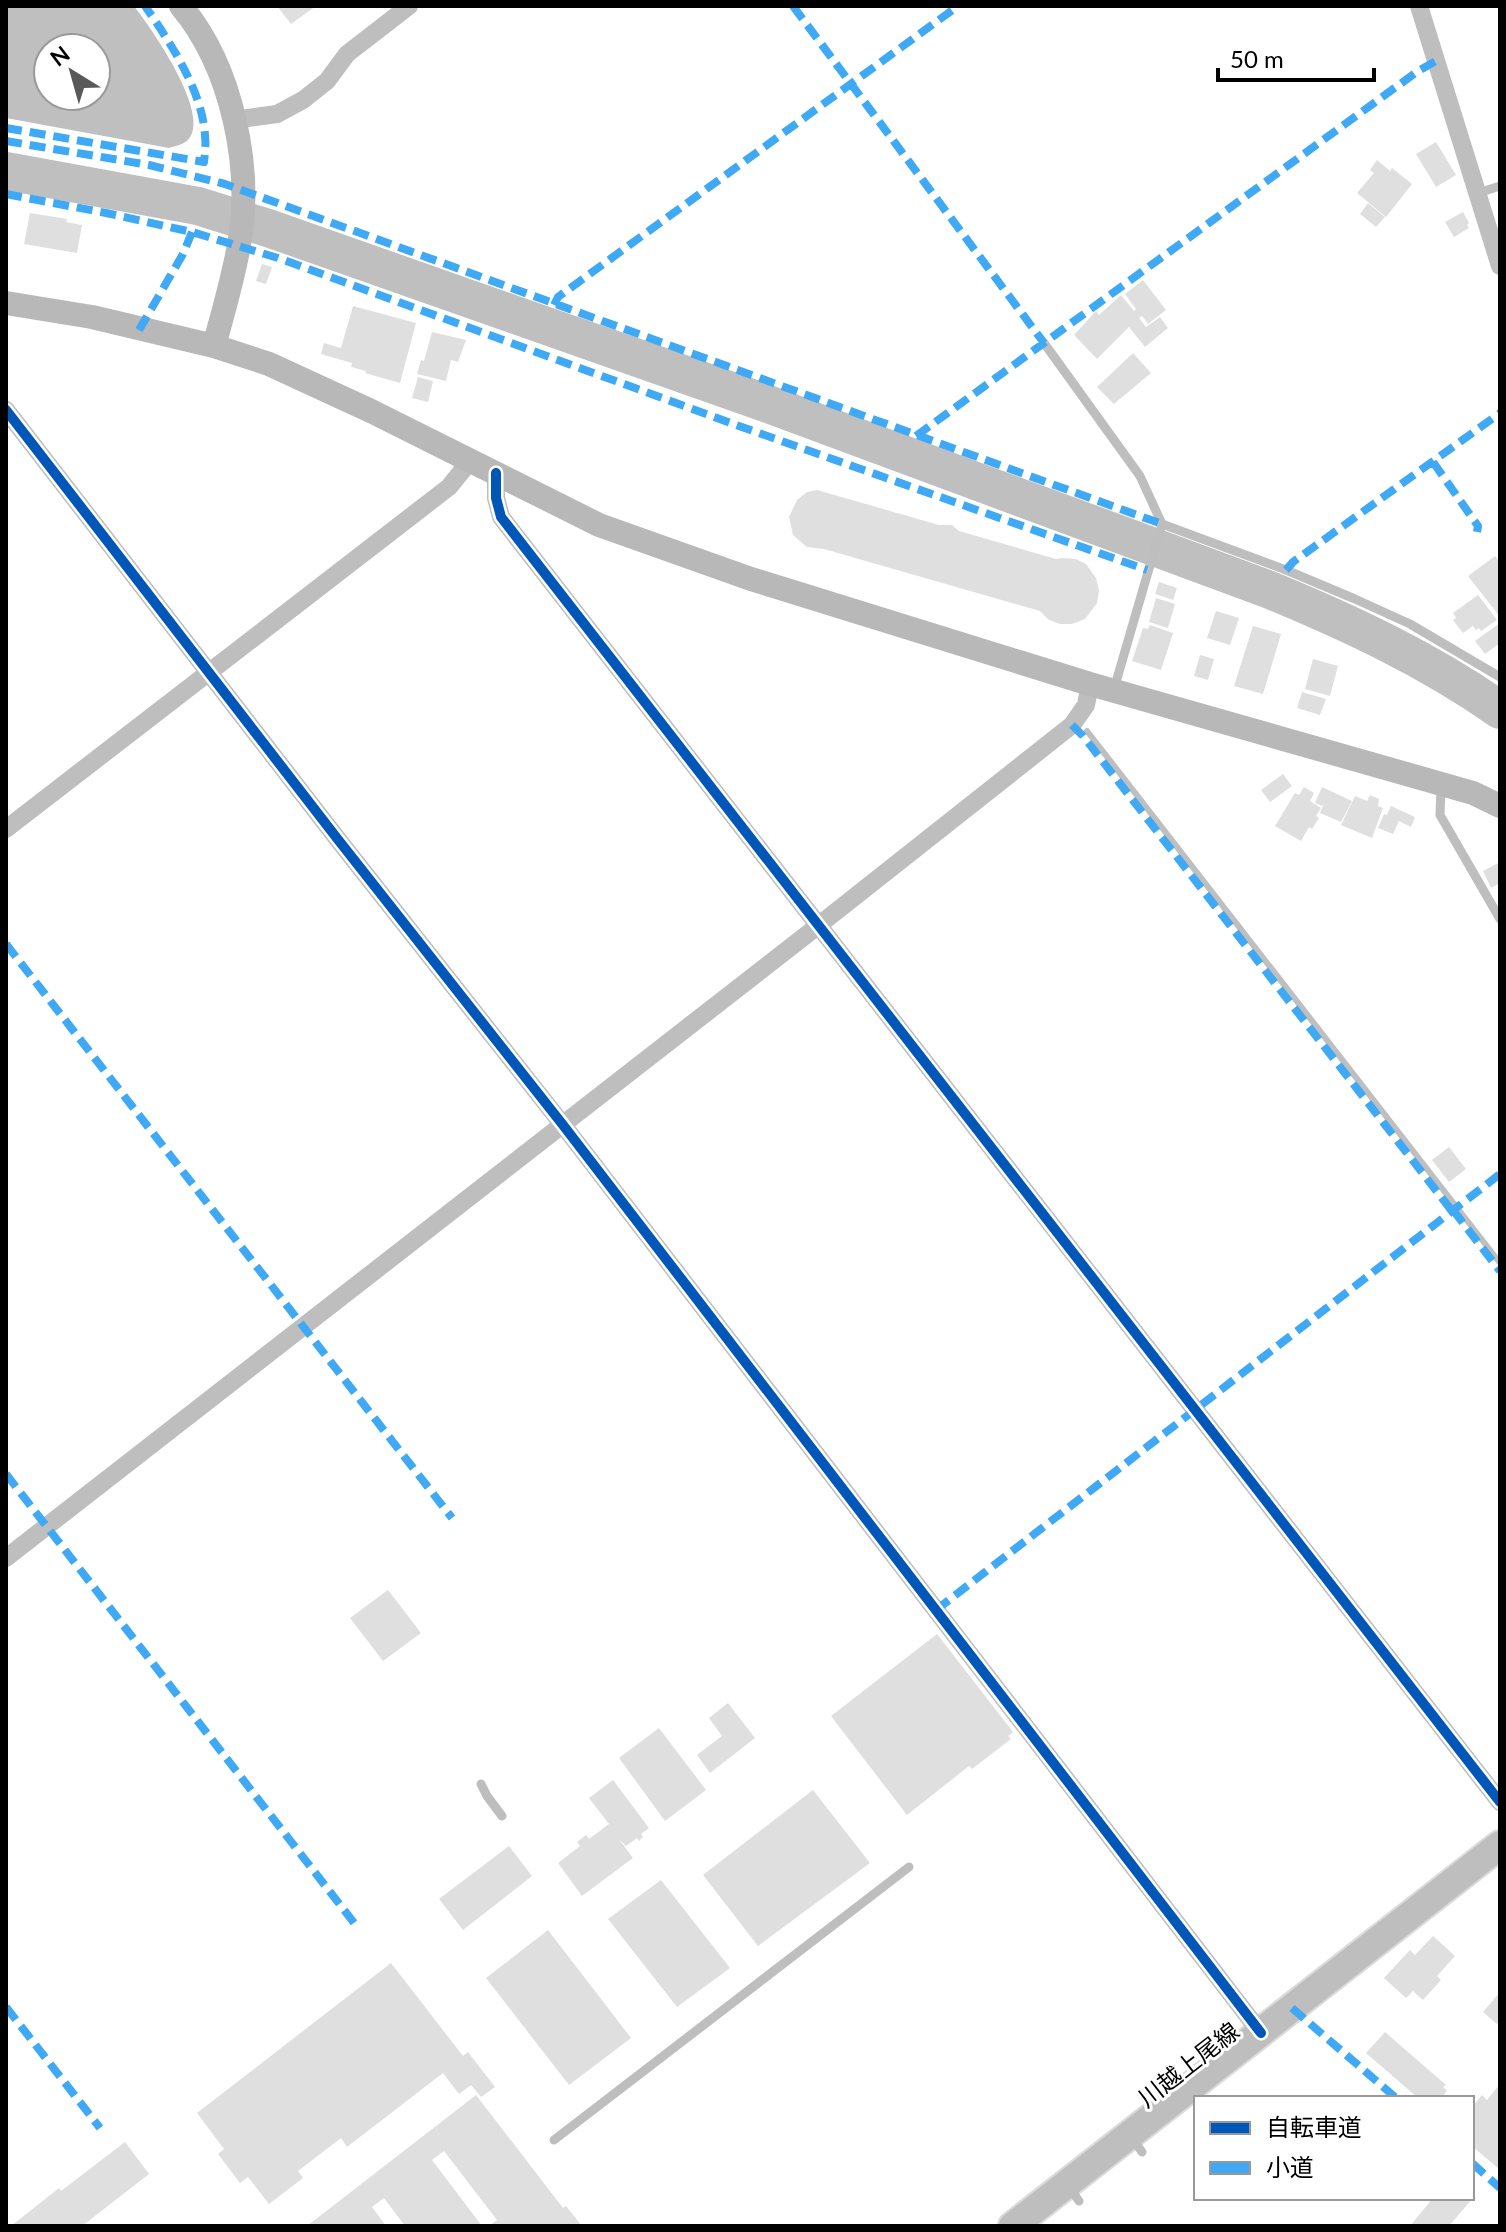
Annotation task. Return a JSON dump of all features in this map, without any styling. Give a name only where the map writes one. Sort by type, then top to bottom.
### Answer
[{"type":"main road","name":"川越上尾線","points":[[1013,2226],[1073,2192],[1136,2143],[1261,2033],[1500,1845]]},
{"type":"street","points":[[181,6],[193,20],[231,102],[242,161],[244,198],[240,243],[214,346]]},
{"type":"street","points":[[234,120],[277,114],[303,100],[327,81],[347,54],[409,6]]},
{"type":"street","points":[[1419,6],[1500,266]]},
{"type":"street","points":[[6,303],[92,317],[214,346],[269,364],[599,525],[751,579],[1102,688],[1473,793],[1500,806]]},
{"type":"street","points":[[6,410],[345,850],[563,1125],[1261,2033]]},
{"type":"street","points":[[6,829],[449,487],[470,461]]},
{"type":"street","points":[[496,473],[496,498],[501,517],[1500,1802]]},
{"type":"street","points":[[6,1558],[1072,725],[1102,688]]},
{"type":"lane","points":[[1478,193],[1500,186]]},
{"type":"lane","points":[[1044,343],[1140,476],[1161,526],[1102,688]]},
{"type":"lane","points":[[1161,526],[1286,570],[1355,599],[1410,624],[1500,677]]},
{"type":"lane","points":[[1441,784],[1440,815],[1500,919]]},
{"type":"lane","points":[[481,1784],[502,1816]]},
{"type":"lane","points":[[554,2140],[909,1867]]},
{"type":"shaded area","points":[[6,6],[134,6],[177,73],[192,113],[193,129],[187,141],[169,148],[6,118]]},
{"type":"building","points":[[277,6],[316,6],[291,24]]},
{"type":"building","points":[[1436,142],[1456,175],[1436,187],[1416,154]]},
{"type":"building","points":[[1377,160],[1412,184],[1386,217],[1357,193],[1374,173],[1370,170]]},
{"type":"building","points":[[1368,203],[1385,217],[1376,227],[1360,214]]},
{"type":"building","points":[[1463,212],[1469,228],[1454,237],[1445,222]]},
{"type":"building","points":[[30,213],[67,219],[66,222],[82,225],[77,253],[24,244]]},
{"type":"building","points":[[262,264],[272,267],[266,284],[256,281]]},
{"type":"building","points":[[1143,280],[1166,310],[1148,324],[1142,316],[1139,318],[1146,327],[1160,317],[1168,328],[1145,347],[1129,327],[1097,359],[1074,335],[1096,311],[1099,315],[1121,295],[1134,311],[1136,309],[1125,294]]},
{"type":"building","points":[[353,306],[416,323],[400,383],[365,373],[351,367],[352,363],[321,354],[324,343],[341,348]]},
{"type":"building","points":[[432,332],[466,340],[458,362],[451,360],[446,381],[417,374]]},
{"type":"building","points":[[1133,353],[1151,373],[1114,404],[1097,387]]},
{"type":"building","points":[[418,377],[433,381],[428,402],[412,398]]},
{"type":"building","points":[[817,490],[939,525],[952,525],[959,531],[1056,559],[1076,559],[1086,564],[1096,578],[1099,591],[1097,603],[1085,619],[1060,624],[1049,620],[1040,611],[824,549],[807,547],[793,535],[789,517],[797,500],[807,492]]},
{"type":"building","points":[[1495,556],[1500,563],[1500,617],[1468,576]]},
{"type":"building","points":[[1159,582],[1177,588],[1173,600],[1155,594]]},
{"type":"building","points":[[1478,595],[1497,620],[1481,631],[1473,626],[1463,633],[1453,620],[1456,618],[1453,613]]},
{"type":"building","points":[[1156,598],[1175,604],[1168,628],[1149,622]]},
{"type":"building","points":[[1216,611],[1239,618],[1230,645],[1207,638]]},
{"type":"building","points":[[1500,623],[1500,643],[1485,654],[1475,641]]},
{"type":"building","points":[[1150,625],[1173,633],[1161,670],[1132,661],[1143,628],[1148,629]]},
{"type":"building","points":[[1253,626],[1281,634],[1263,694],[1234,686]]},
{"type":"building","points":[[1200,655],[1214,659],[1208,680],[1194,676]]},
{"type":"building","points":[[1313,659],[1338,666],[1330,696],[1305,689]]},
{"type":"building","points":[[1302,692],[1326,699],[1320,715],[1297,708]]},
{"type":"building","points":[[1283,774],[1292,786],[1270,802],[1261,790]]},
{"type":"building","points":[[1304,787],[1314,793],[1310,801],[1321,808],[1316,816],[1319,818],[1301,841],[1275,826],[1295,793],[1299,795]]},
{"type":"building","points":[[1322,787],[1352,801],[1341,822],[1320,813],[1324,803],[1322,806],[1315,803]]},
{"type":"building","points":[[1370,795],[1379,799],[1378,806],[1383,808],[1372,838],[1341,825],[1355,796],[1367,801]]},
{"type":"building","points":[[1391,806],[1415,817],[1411,827],[1399,821],[1393,834],[1378,828]]},
{"type":"building","points":[[1500,862],[1500,883],[1491,888],[1483,871]]},
{"type":"building","points":[[1449,1147],[1466,1169],[1449,1182],[1432,1160]]},
{"type":"building","points":[[388,1590],[421,1633],[383,1661],[350,1618]]},
{"type":"building","points":[[937,1634],[1013,1732],[1008,1736],[1011,1739],[972,1769],[969,1766],[907,1815],[831,1716]]},
{"type":"building","points":[[728,1703],[755,1738],[710,1773],[697,1755],[722,1736],[709,1718]]},
{"type":"building","points":[[659,1728],[706,1790],[665,1821],[619,1758]]},
{"type":"building","points":[[613,1780],[649,1828],[641,1834],[643,1837],[639,1841],[637,1838],[626,1846],[619,1839],[633,1858],[582,1896],[558,1863],[580,1846],[577,1842],[586,1835],[589,1839],[609,1824],[589,1798]]},
{"type":"building","points":[[813,1790],[870,1863],[758,1946],[703,1875]]},
{"type":"building","points":[[509,1846],[532,1876],[463,1930],[439,1899]]},
{"type":"building","points":[[661,1880],[730,1968],[677,2007],[608,1919]]},
{"type":"building","points":[[548,1930],[631,2038],[569,2085],[486,1978]]},
{"type":"building","points":[[1433,1936],[1455,1956],[1437,1976],[1441,1980],[1423,2000],[1413,1991],[1406,1998],[1384,1978],[1410,1950],[1415,1955]]},
{"type":"building","points":[[391,1963],[463,2056],[468,2052],[495,2087],[481,2097],[471,2085],[459,2094],[443,2073],[347,2147],[341,2138],[298,2171],[303,2178],[269,2204],[248,2177],[240,2183],[218,2154],[224,2149],[197,2113]]},
{"type":"building","points":[[1500,1992],[1500,2021],[1497,2024],[1483,2012]]},
{"type":"building","points":[[1385,2032],[1446,2085],[1443,2087],[1447,2091],[1443,2096],[1416,2096],[1366,2053]]},
{"type":"building","points":[[1500,2084],[1500,2170],[1474,2148],[1474,2105],[1482,2095],[1487,2100]]},
{"type":"building","points":[[476,2095],[563,2208],[566,2206],[582,2226],[489,2226],[497,2220],[444,2151],[432,2160],[482,2226],[405,2226],[384,2198],[372,2207],[386,2226],[307,2226]]},
{"type":"building","points":[[125,2142],[149,2174],[82,2226],[11,2226],[59,2188],[61,2191]]},
{"type":"building","points":[[1431,2200],[1471,2200],[1449,2226],[1410,2226]]},
{"type":"waterway","points":[[6,171],[198,206],[757,400],[1270,590],[1388,644],[1500,710]]},
{"type":"waterway","points":[[1087,731],[1500,1263]]},
{"type":"marked path","points":[[6,128],[204,162],[203,119],[192,85],[145,6]]},
{"type":"marked path","points":[[793,6],[1044,343]]},
{"type":"marked path","points":[[554,305],[558,297],[958,6]]},
{"type":"marked path","points":[[916,436],[1418,71],[1436,61]]},
{"type":"marked path","points":[[6,141],[149,165],[225,184],[1162,524]]},
{"type":"marked path","points":[[6,194],[192,232],[278,258],[1147,570]]},
{"type":"marked path","points":[[139,330],[183,254],[192,232]]},
{"type":"marked path","points":[[1286,570],[1500,413]]},
{"type":"marked path","points":[[1433,462],[1478,526],[1477,532]]},
{"type":"marked path","points":[[1072,725],[1452,1211]]},
{"type":"marked path","points":[[6,944],[452,1518]]},
{"type":"marked path","points":[[936,1610],[1500,1174]]},
{"type":"marked path","points":[[1453,1210],[1500,1271]]},
{"type":"marked path","points":[[6,1474],[358,1928]]},
{"type":"marked path","points":[[6,2007],[100,2128]]},
{"type":"marked path","points":[[1292,2008],[1394,2096]]},
{"type":"marked path","points":[[1474,2165],[1500,2188]]},
{"type":"cycle path","points":[[6,410],[563,1125],[1261,2033]]},
{"type":"cycle path","points":[[496,473],[496,498],[501,517],[1500,1802]]}]
